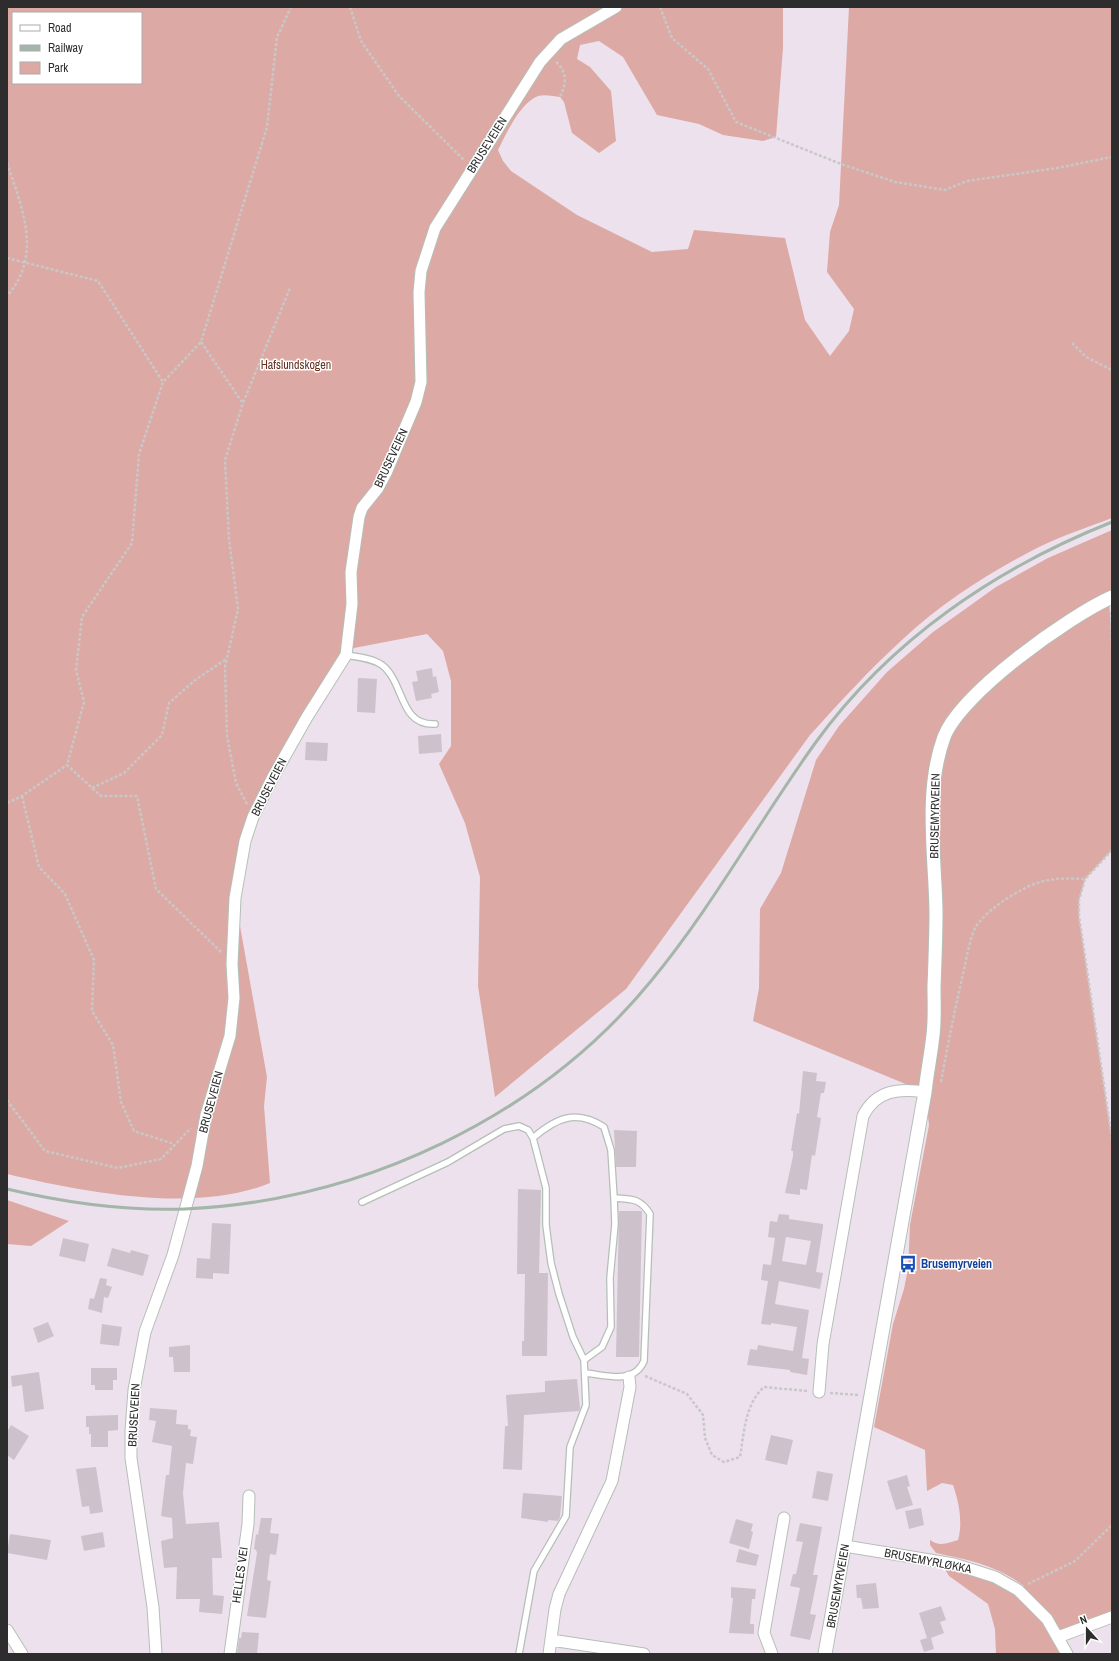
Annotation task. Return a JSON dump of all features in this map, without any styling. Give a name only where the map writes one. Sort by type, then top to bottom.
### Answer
[{"type":"street","name":"BRUSEVEIEN","points":[[156,1654],[153,1607],[131,1458],[131,1413],[137,1365],[145,1332],[175,1249],[197,1166],[206,1115],[230,1036],[234,998],[232,964],[235,898],[245,841],[253,817],[307,717],[346,655],[352,604],[351,572],[359,517],[362,508],[378,488],[386,473],[416,402],[421,382],[419,292],[421,271],[436,228],[472,168],[546,56],[561,39],[571,32],[616,7]]},
{"type":"street","name":"BRUSEMYRVEIEN","points":[[825,1654],[925,1092],[933,1034],[936,912],[932,808],[935,767],[945,736],[968,704],[1006,667],[1064,625],[1110,597]]},
{"type":"street","points":[[819,1392],[823,1344],[863,1116],[869,1105],[880,1097],[891,1092],[905,1089],[925,1092]]},
{"type":"street","points":[[549,1654],[559,1594],[612,1481],[633,1375]]},
{"type":"street","name":"HELLES VEI","points":[[230,1654],[248,1524],[249,1496]]},
{"type":"street","points":[[772,1654],[764,1633],[784,1518]]},
{"type":"street","name":"BRUSEMYRLØKKA","points":[[845,1546],[954,1564],[995,1577],[1018,1590],[1047,1619],[1067,1654]]},
{"type":"street","points":[[1058,1637],[1112,1618]]},
{"type":"street","points":[[7,1630],[22,1654]]},
{"type":"street","points":[[551,1640],[644,1654]]},
{"type":"lane","points":[[346,655],[364,657],[381,665],[394,679],[406,707],[416,721],[425,725],[435,724]]},
{"type":"lane","points":[[532,1138],[548,1124],[573,1116],[592,1119],[604,1127],[611,1150],[614,1198],[614,1224],[610,1278],[611,1327],[602,1347],[584,1360]]},
{"type":"lane","points":[[362,1202],[448,1162],[504,1129],[519,1126],[528,1130],[532,1138],[546,1188],[546,1225],[551,1263],[571,1330],[584,1360],[586,1405],[570,1447],[566,1516],[534,1571],[519,1654]]},
{"type":"lane","points":[[585,1373],[633,1375],[644,1361],[650,1214],[636,1199],[614,1198]]},
{"type":"path","points":[[7,803],[22,796],[67,765],[84,702],[76,670],[82,617],[132,543],[139,454],[163,382],[201,342],[267,127],[277,37],[291,7]]},
{"type":"path","points":[[350,7],[361,41],[399,96],[472,168]]},
{"type":"path","points":[[660,7],[672,38],[708,69],[736,122],[841,164],[895,182],[945,190],[967,181],[1057,168],[1112,157]]},
{"type":"path","points":[[546,56],[558,64],[564,73],[564,88],[560,97]]},
{"type":"path","points":[[7,163],[26,219],[26,264],[15,287],[7,296]]},
{"type":"path","points":[[7,258],[98,281],[163,382]]},
{"type":"path","points":[[253,817],[236,783],[227,736],[225,667],[238,609],[229,539],[225,460],[243,403],[290,288]]},
{"type":"path","points":[[201,342],[243,403]]},
{"type":"path","points":[[1072,343],[1086,357],[1112,370]]},
{"type":"path","points":[[1110,597],[1112,649]]},
{"type":"path","points":[[92,788],[124,773],[162,735],[169,703],[194,681],[226,659]]},
{"type":"path","points":[[67,765],[101,796],[137,796],[156,889],[232,964]]},
{"type":"path","points":[[22,796],[39,867],[65,894],[94,960],[92,1011],[113,1046],[121,1102],[134,1131],[174,1144]]},
{"type":"path","points":[[1112,850],[1085,879],[1079,900],[1079,916],[1112,1140]]},
{"type":"path","points":[[941,1083],[961,980],[970,943],[977,925],[986,915],[1002,902],[1037,883],[1065,878],[1085,879]]},
{"type":"path","points":[[7,1100],[45,1151],[118,1168],[161,1159],[174,1144],[206,1115]]},
{"type":"path","points":[[633,1375],[687,1394],[703,1415],[705,1438],[712,1455],[724,1462],[740,1456],[749,1409],[756,1394],[764,1387],[871,1397]]},
{"type":"path","points":[[1018,1590],[1036,1578],[1075,1561],[1112,1525]]},
{"type":"green space","name":"Hafslundskogen","points":[[7,7],[783,7],[783,48],[776,137],[763,141],[723,135],[699,124],[657,115],[623,57],[599,41],[580,45],[577,59],[590,67],[611,91],[616,141],[599,153],[572,133],[564,102],[560,97],[543,95],[538,96],[525,105],[509,128],[498,150],[503,161],[511,171],[577,215],[652,252],[688,249],[694,230],[785,238],[805,320],[830,356],[849,331],[854,309],[827,272],[830,232],[839,205],[849,7],[1112,7],[1112,518],[1039,547],[985,577],[918,625],[891,650],[855,686],[810,735],[626,989],[495,1097],[478,986],[480,877],[465,823],[439,764],[451,746],[451,681],[443,651],[427,634],[354,648],[346,655],[253,817],[235,898],[267,1077],[264,1106],[270,1183],[241,1192],[208,1197],[174,1199],[104,1193],[7,1174]]},
{"type":"green space","points":[[1112,530],[1112,597],[1109,598],[1112,649],[1112,850],[1085,879],[1079,900],[1079,917],[1112,1140],[1112,1617],[1058,1637],[1061,1654],[996,1654],[995,1629],[988,1604],[949,1576],[940,1561],[1018,1590],[1024,1586],[993,1568],[936,1553],[930,1545],[930,1540],[940,1544],[958,1540],[960,1512],[953,1485],[942,1483],[927,1491],[925,1450],[874,1427],[893,1324],[904,1289],[908,1269],[910,1225],[929,1125],[925,1092],[753,1021],[759,988],[760,909],[781,873],[816,760],[839,726],[887,672],[933,632],[996,587],[1048,558]]},
{"type":"green space","points":[[7,1200],[69,1221],[31,1246],[7,1244]]},
{"type":"building","points":[[432,668],[433,677],[436,676],[439,692],[431,694],[432,698],[416,701],[412,682],[418,681],[416,671]]},
{"type":"building","points":[[358,678],[377,679],[375,713],[357,712]]},
{"type":"building","points":[[441,734],[442,752],[419,754],[418,736]]},
{"type":"building","points":[[306,742],[328,743],[327,761],[305,760]]},
{"type":"building","points":[[803,1071],[817,1073],[816,1081],[826,1082],[824,1093],[821,1093],[817,1117],[821,1118],[815,1156],[812,1155],[807,1190],[800,1189],[800,1195],[785,1193],[793,1156],[793,1151],[791,1151],[797,1113],[799,1114]]},
{"type":"building","points":[[614,1130],[637,1131],[636,1167],[616,1167]]},
{"type":"building","points":[[518,1189],[541,1190],[539,1273],[548,1273],[547,1356],[522,1356],[522,1341],[524,1341],[525,1274],[517,1274]]},
{"type":"building","points":[[619,1211],[642,1211],[639,1357],[616,1357]]},
{"type":"building","points":[[779,1214],[789,1215],[789,1219],[823,1224],[816,1272],[823,1273],[820,1289],[779,1281],[775,1304],[809,1310],[802,1358],[809,1359],[807,1375],[790,1372],[790,1370],[747,1365],[750,1349],[757,1350],[758,1345],[793,1351],[797,1327],[771,1323],[771,1325],[761,1324],[768,1281],[761,1280],[763,1264],[771,1265],[775,1238],[768,1237],[770,1221],[777,1222]],"holes":[[[786,1237],[811,1241],[806,1265],[782,1261]]]},
{"type":"building","points":[[212,1223],[231,1224],[229,1274],[213,1273],[213,1279],[196,1278],[197,1258],[210,1259]]},
{"type":"building","points":[[63,1238],[89,1244],[85,1262],[59,1256]]},
{"type":"building","points":[[112,1248],[130,1253],[131,1250],[149,1255],[143,1276],[107,1266]]},
{"type":"building","points":[[100,1278],[107,1279],[106,1285],[112,1287],[108,1298],[104,1297],[102,1313],[88,1309],[90,1298],[94,1299]]},
{"type":"building","points":[[48,1322],[54,1336],[38,1343],[33,1328]]},
{"type":"building","points":[[102,1324],[122,1327],[119,1346],[100,1344]]},
{"type":"building","points":[[190,1345],[190,1372],[174,1372],[173,1357],[169,1357],[169,1347]]},
{"type":"building","points":[[91,1368],[117,1368],[117,1380],[113,1380],[113,1390],[95,1390],[95,1385],[91,1385]]},
{"type":"building","points":[[39,1372],[44,1409],[25,1412],[22,1385],[12,1387],[11,1376]]},
{"type":"building","points":[[577,1379],[579,1411],[524,1415],[522,1470],[503,1469],[505,1426],[508,1426],[506,1395],[545,1392],[545,1381]]},
{"type":"building","points":[[150,1408],[177,1410],[176,1424],[188,1425],[188,1429],[191,1430],[190,1436],[197,1437],[193,1464],[186,1463],[183,1493],[186,1524],[219,1522],[222,1558],[212,1558],[213,1595],[224,1596],[222,1614],[199,1612],[200,1599],[176,1599],[177,1567],[164,1568],[161,1541],[173,1538],[172,1518],[161,1516],[166,1475],[169,1475],[172,1446],[152,1442],[156,1421],[149,1420]]},
{"type":"building","points":[[118,1415],[118,1430],[108,1431],[108,1447],[91,1447],[91,1434],[89,1434],[89,1427],[86,1427],[86,1416]]},
{"type":"building","points":[[11,1425],[29,1436],[14,1460],[7,1455],[7,1432]]},
{"type":"building","points":[[771,1435],[793,1440],[787,1465],[765,1460]]},
{"type":"building","points":[[96,1467],[103,1512],[90,1514],[89,1506],[82,1507],[76,1469]]},
{"type":"building","points":[[817,1471],[833,1474],[828,1501],[812,1498]]},
{"type":"building","points":[[907,1475],[910,1486],[907,1487],[913,1505],[896,1510],[887,1481]]},
{"type":"building","points":[[523,1493],[562,1496],[560,1517],[558,1521],[548,1520],[548,1522],[521,1518]]},
{"type":"building","points":[[921,1508],[924,1525],[909,1529],[905,1511]]},
{"type":"building","points":[[261,1518],[272,1518],[270,1533],[279,1534],[276,1555],[270,1554],[267,1580],[271,1581],[266,1618],[247,1616],[257,1553],[254,1549],[256,1534],[258,1535]]},
{"type":"building","points":[[736,1519],[753,1524],[751,1531],[753,1532],[749,1549],[729,1543]]},
{"type":"building","points":[[800,1523],[822,1527],[813,1575],[818,1575],[810,1614],[816,1615],[810,1640],[790,1636],[800,1588],[790,1586],[793,1574],[796,1574],[803,1542],[796,1541]]},
{"type":"building","points":[[103,1532],[105,1547],[84,1551],[81,1536]]},
{"type":"building","points":[[10,1534],[51,1540],[47,1560],[7,1553]]},
{"type":"building","points":[[739,1549],[759,1555],[756,1566],[736,1562]]},
{"type":"building","points":[[876,1583],[879,1608],[863,1609],[861,1598],[857,1598],[856,1585]]},
{"type":"building","points":[[731,1587],[756,1589],[755,1599],[752,1599],[750,1624],[754,1624],[754,1634],[729,1633],[733,1598],[731,1598]]},
{"type":"building","points":[[941,1606],[946,1620],[940,1622],[944,1633],[931,1638],[934,1649],[924,1652],[920,1640],[927,1638],[919,1613]]},
{"type":"building","points":[[242,1632],[259,1633],[257,1654],[237,1654],[239,1638],[241,1638]]},
{"type":"railway","points":[[7,1189],[73,1202],[140,1209],[185,1209],[251,1203],[316,1189],[380,1169],[442,1143],[501,1111],[556,1073],[606,1030],[651,981],[695,923],[816,742],[845,705],[877,671],[948,611],[987,585],[1027,561],[1069,540],[1112,522]]},
{"type":"place","name":"Brusemyrveien","points":[[908,1264]]}]
